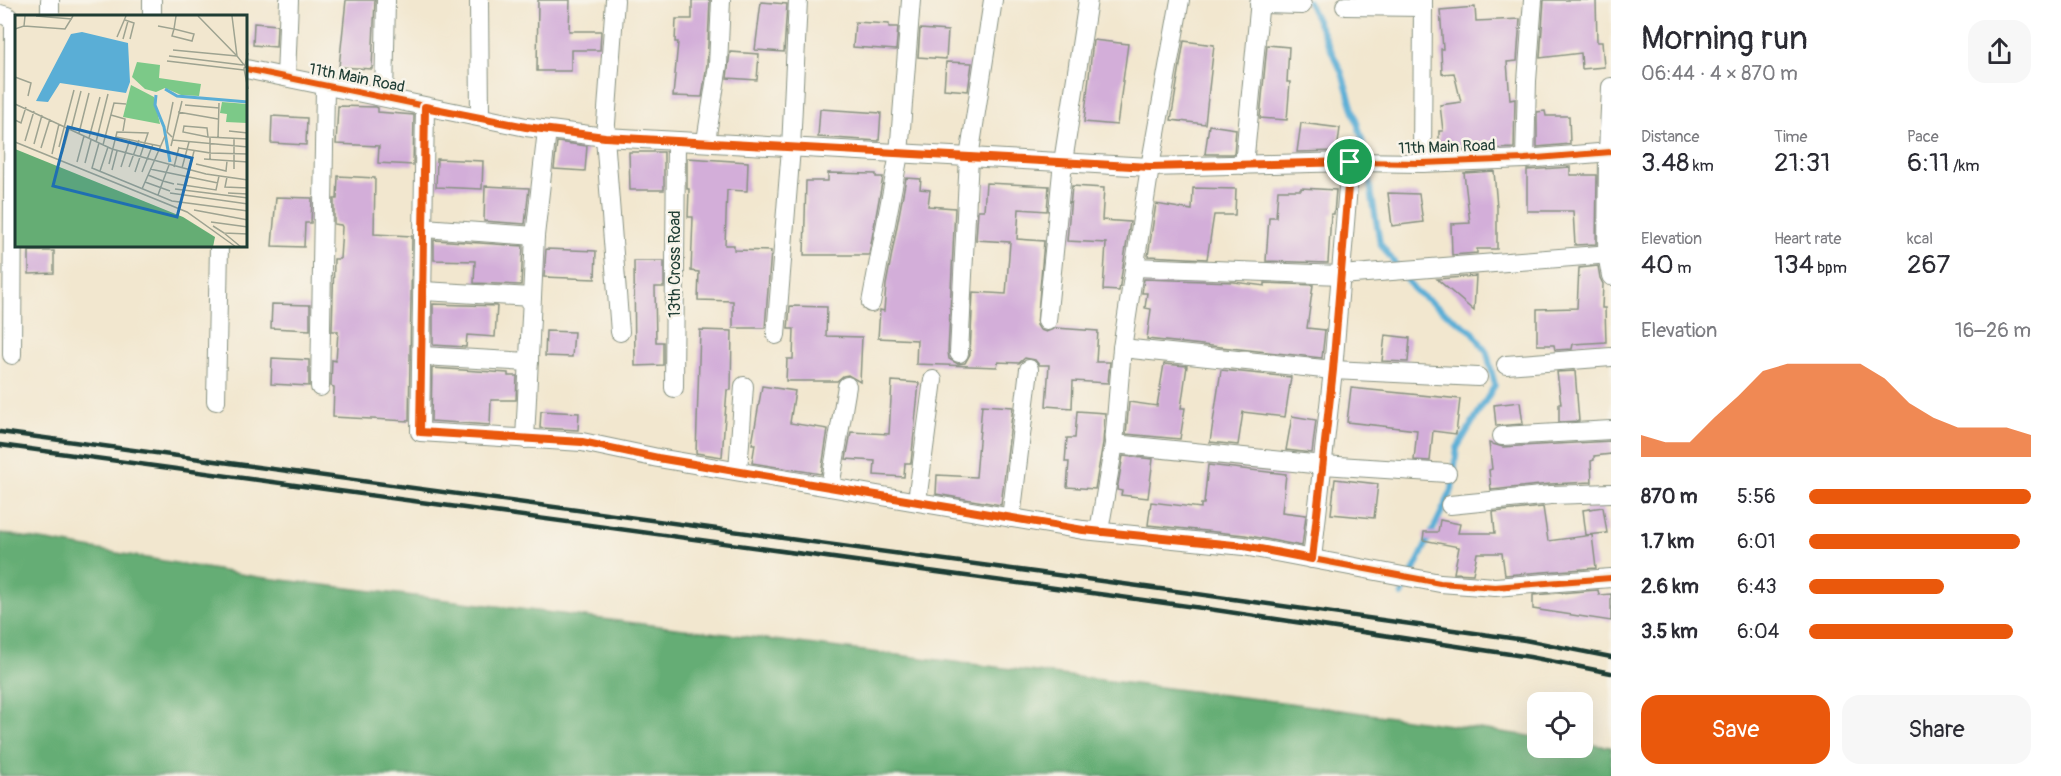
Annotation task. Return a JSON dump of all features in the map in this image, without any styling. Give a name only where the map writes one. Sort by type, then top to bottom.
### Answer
[{"type":"street","points":[[286,77],[289,0]]},
{"type":"street","points":[[384,97],[386,0]]},
{"type":"street","points":[[479,0],[480,116]]},
{"type":"street","points":[[615,0],[605,137],[620,332]]},
{"type":"street","points":[[706,141],[718,65],[720,0]]},
{"type":"street","points":[[776,335],[791,148],[798,0]]},
{"type":"street","points":[[871,303],[899,154],[911,0]]},
{"type":"street","points":[[959,353],[969,158],[993,0]]},
{"type":"street","points":[[1047,321],[1063,162],[1088,0]]},
{"type":"street","points":[[1099,531],[1114,444],[1122,348],[1134,267],[1180,0]]},
{"type":"street","points":[[1525,159],[1527,81],[1533,0]]},
{"type":"street","points":[[1244,165],[1260,2],[1302,5]]},
{"type":"street","points":[[1345,6],[1423,4],[1422,163]]},
{"type":"street","points":[[10,21],[12,355]]},
{"type":"street","name":"11th Main Road","points":[[248,69],[425,107],[547,130],[605,137],[1150,167],[1350,162],[1422,163],[1525,159],[1609,152]]},
{"type":"street","points":[[320,387],[325,87]]},
{"type":"street","points":[[1611,87],[1609,152],[1611,276]]},
{"type":"street","points":[[425,107],[420,432],[582,442],[658,458],[1011,518],[1099,531],[1244,546],[1440,583],[1495,587],[1611,578]]},
{"type":"street","points":[[525,439],[535,236],[547,130]]},
{"type":"street","name":"13th Cross Road","points":[[674,388],[676,141]]},
{"type":"street","points":[[1312,559],[1333,370],[1350,162]]},
{"type":"street","points":[[424,228],[535,236]]},
{"type":"street","points":[[216,401],[219,248]]},
{"type":"street","points":[[1134,267],[1341,275],[1609,254]]},
{"type":"street","points":[[423,291],[532,297]]},
{"type":"street","points":[[1122,348],[1333,370],[1478,377]]},
{"type":"street","points":[[422,356],[529,362]]},
{"type":"street","points":[[1506,365],[1611,357]]},
{"type":"street","points":[[1011,518],[1029,369]]},
{"type":"street","points":[[917,501],[933,380]]},
{"type":"street","points":[[738,471],[744,386]]},
{"type":"street","points":[[830,487],[847,386]]},
{"type":"street","points":[[1502,435],[1611,430]]},
{"type":"street","points":[[1114,444],[1323,465],[1447,473]]},
{"type":"street","points":[[1450,505],[1551,495],[1611,493]]},
{"type":"green space","points":[[0,533],[258,577],[1282,702],[1527,736],[1527,758],[1593,758],[1593,745],[1611,747],[1611,776],[0,776]]},
{"type":"building","points":[[346,0],[375,0],[372,69],[339,67]]},
{"type":"building","points":[[538,0],[570,0],[569,31],[601,31],[600,50],[571,50],[571,71],[537,71]]},
{"type":"building","points":[[692,0],[710,0],[707,64],[702,97],[673,96],[678,42],[675,42],[676,19],[692,19]]},
{"type":"building","points":[[1544,0],[1596,0],[1597,42],[1602,42],[1604,67],[1582,69],[1581,53],[1540,58]]},
{"type":"building","points":[[761,2],[787,4],[784,52],[755,50]]},
{"type":"building","points":[[1475,7],[1476,21],[1520,19],[1517,61],[1507,62],[1510,100],[1515,99],[1514,148],[1439,151],[1439,131],[1443,131],[1440,105],[1461,102],[1454,73],[1442,74],[1440,10]]},
{"type":"building","points":[[855,22],[889,24],[889,27],[898,27],[896,50],[853,47]]},
{"type":"building","points":[[254,23],[277,25],[276,47],[253,45]]},
{"type":"building","points":[[920,29],[948,31],[946,59],[918,57]]},
{"type":"building","points":[[1093,40],[1128,44],[1117,125],[1084,122]]},
{"type":"building","points":[[1184,41],[1214,45],[1205,124],[1171,120]]},
{"type":"building","points":[[1267,45],[1289,47],[1287,82],[1290,82],[1287,120],[1260,118]]},
{"type":"building","points":[[730,52],[759,54],[757,80],[727,78]]},
{"type":"building","points":[[946,62],[972,63],[968,91],[944,89]]},
{"type":"building","points":[[338,106],[376,107],[378,112],[414,115],[413,165],[378,163],[379,146],[336,144]]},
{"type":"building","points":[[820,109],[881,113],[879,141],[818,137]]},
{"type":"building","points":[[1545,111],[1546,116],[1569,116],[1570,144],[1537,147],[1537,112]]},
{"type":"building","points":[[272,116],[307,118],[306,145],[271,143]]},
{"type":"building","points":[[1301,123],[1340,128],[1337,151],[1297,152]]},
{"type":"building","points":[[1209,125],[1236,129],[1234,154],[1205,154]]},
{"type":"building","points":[[557,142],[587,146],[585,171],[554,169]]},
{"type":"building","points":[[629,152],[664,152],[664,190],[630,190]]},
{"type":"building","points":[[687,158],[748,162],[747,191],[727,190],[725,245],[734,245],[734,250],[771,251],[765,328],[733,328],[733,301],[698,300],[699,272],[691,271],[693,217],[688,217]]},
{"type":"building","points":[[437,159],[483,161],[482,189],[436,187]]},
{"type":"building","points":[[1570,167],[1570,175],[1597,175],[1596,244],[1575,245],[1573,211],[1527,211],[1527,170]]},
{"type":"building","points":[[1494,171],[1497,249],[1477,249],[1477,253],[1452,255],[1451,224],[1470,223],[1464,173]]},
{"type":"building","points":[[828,173],[876,174],[876,177],[883,177],[869,255],[804,255],[806,181],[828,181]]},
{"type":"building","points":[[338,176],[375,178],[374,234],[412,236],[409,421],[333,417],[332,360],[336,361],[338,331],[332,331],[334,259],[340,259],[342,227],[334,224],[334,199],[337,199]]},
{"type":"building","points":[[906,178],[921,179],[920,189],[930,190],[928,206],[955,208],[949,359],[958,364],[965,363],[970,354],[973,292],[1006,294],[1010,242],[976,240],[978,210],[984,210],[986,183],[1049,186],[1047,211],[1019,209],[1017,239],[1044,241],[1037,325],[1040,330],[1046,332],[1056,328],[1098,331],[1096,362],[1110,362],[1108,383],[1073,381],[1072,408],[1046,406],[1049,365],[1039,365],[1035,360],[1025,358],[1019,363],[998,362],[997,367],[916,364],[917,340],[878,338],[880,310],[884,311],[886,285]]},
{"type":"building","points":[[485,186],[529,188],[525,224],[484,221]]},
{"type":"building","points":[[1072,186],[1104,188],[1102,220],[1130,222],[1119,291],[1103,290],[1106,243],[1067,241]]},
{"type":"building","points":[[1193,188],[1236,189],[1235,215],[1214,215],[1207,259],[1148,256],[1156,204],[1192,210]]},
{"type":"building","points":[[1301,188],[1336,190],[1334,214],[1331,214],[1328,263],[1266,261],[1269,217],[1276,217],[1278,190],[1301,190]]},
{"type":"building","points":[[1388,193],[1419,194],[1423,222],[1392,226]]},
{"type":"building","points":[[276,197],[312,198],[311,223],[305,223],[304,247],[272,246]]},
{"type":"building","points":[[434,240],[523,246],[521,285],[474,283],[475,261],[434,260]]},
{"type":"building","points":[[546,249],[596,251],[595,279],[544,277]]},
{"type":"building","points":[[29,251],[54,251],[54,273],[29,274]]},
{"type":"building","points":[[634,261],[664,261],[664,287],[655,287],[656,342],[663,342],[663,365],[635,366]]},
{"type":"building","points":[[1598,266],[1603,284],[1602,308],[1605,308],[1606,342],[1573,344],[1572,349],[1555,350],[1554,345],[1537,345],[1537,309],[1577,308],[1579,268]]},
{"type":"building","points":[[1476,276],[1474,311],[1437,279]]},
{"type":"building","points":[[1144,279],[1234,282],[1265,286],[1265,283],[1313,285],[1307,328],[1325,330],[1322,358],[1147,339],[1151,309],[1145,308],[1147,293],[1142,293]]},
{"type":"building","points":[[272,304],[310,305],[310,330],[271,328]]},
{"type":"building","points":[[433,304],[497,306],[495,337],[467,335],[466,347],[433,345]]},
{"type":"building","points":[[790,306],[827,307],[826,336],[862,337],[860,382],[848,375],[837,381],[786,381],[787,359],[793,359],[794,329],[788,329]]},
{"type":"building","points":[[700,330],[732,331],[731,390],[727,390],[722,457],[696,453]]},
{"type":"building","points":[[546,331],[574,332],[572,357],[545,356]]},
{"type":"building","points":[[1385,335],[1410,338],[1408,362],[1382,361]]},
{"type":"building","points":[[272,358],[309,360],[309,386],[271,384]]},
{"type":"building","points":[[1164,364],[1187,366],[1181,408],[1185,408],[1180,439],[1126,434],[1129,402],[1157,406]]},
{"type":"building","points":[[432,368],[508,373],[508,376],[517,376],[516,400],[491,400],[490,425],[431,421]]},
{"type":"building","points":[[1221,370],[1291,377],[1285,417],[1243,412],[1238,445],[1210,442]]},
{"type":"building","points":[[1575,371],[1579,421],[1559,422],[1559,404],[1561,404],[1557,372]]},
{"type":"building","points":[[892,381],[919,383],[911,463],[905,463],[904,477],[874,475],[875,461],[846,459],[851,432],[889,434]]},
{"type":"building","points":[[762,386],[795,391],[790,423],[828,429],[821,474],[752,463],[755,444],[752,444]]},
{"type":"building","points":[[1351,388],[1460,399],[1456,434],[1433,431],[1430,461],[1414,460],[1417,430],[1347,422]]},
{"type":"building","points":[[1520,402],[1523,424],[1496,426],[1494,405]]},
{"type":"building","points":[[982,405],[1013,407],[1001,505],[936,494],[937,475],[976,477]]},
{"type":"building","points":[[541,411],[579,413],[578,430],[540,428]]},
{"type":"building","points":[[1077,411],[1105,413],[1103,443],[1095,489],[1067,487],[1069,462],[1065,462],[1067,438],[1075,438]]},
{"type":"building","points":[[1292,416],[1316,420],[1312,453],[1286,450]]},
{"type":"building","points":[[1611,441],[1611,454],[1594,456],[1594,460],[1591,461],[1592,482],[1491,490],[1489,470],[1492,469],[1489,443],[1503,447]]},
{"type":"building","points":[[1123,456],[1153,459],[1148,498],[1121,495],[1122,491],[1117,490]]},
{"type":"building","points":[[1208,465],[1286,474],[1282,512],[1306,515],[1302,546],[1245,535],[1148,525],[1151,502],[1201,508],[1201,504],[1204,504]]},
{"type":"building","points":[[1335,479],[1378,484],[1374,518],[1331,514]]},
{"type":"building","points":[[1543,507],[1548,541],[1592,535],[1596,568],[1505,575],[1502,553],[1477,553],[1473,574],[1454,573],[1459,547],[1423,540],[1424,532],[1438,532],[1440,520],[1460,524],[1458,533],[1495,533],[1493,512]]},
{"type":"building","points":[[1603,507],[1607,533],[1586,535],[1583,510]]},
{"type":"building","points":[[1598,590],[1599,595],[1611,594],[1611,621],[1533,609],[1533,595]]},
{"type":"waterway","points":[[1308,2],[1342,73],[1362,139],[1380,243],[1415,291],[1473,332],[1487,353],[1495,385],[1457,448],[1452,490],[1402,595]]},
{"type":"railway","points":[[0,432],[1190,593],[1525,640],[1611,657]]},
{"type":"railway","points":[[0,445],[1202,608],[1530,657],[1611,673]]},
{"type":"cycle path","points":[[248,69],[526,127],[605,137],[1150,167],[1350,162],[1422,163],[1525,159],[1611,152]]},
{"type":"cycle path","points":[[425,107],[420,432],[582,442],[658,458],[1083,530],[1244,546],[1440,583],[1495,587],[1611,578]]},
{"type":"route","points":[[425,107],[480,116],[526,127],[605,137],[1150,167],[1350,162],[1333,370],[1312,559],[1244,546],[1083,530],[658,458],[582,442],[420,432],[425,107]]}]
